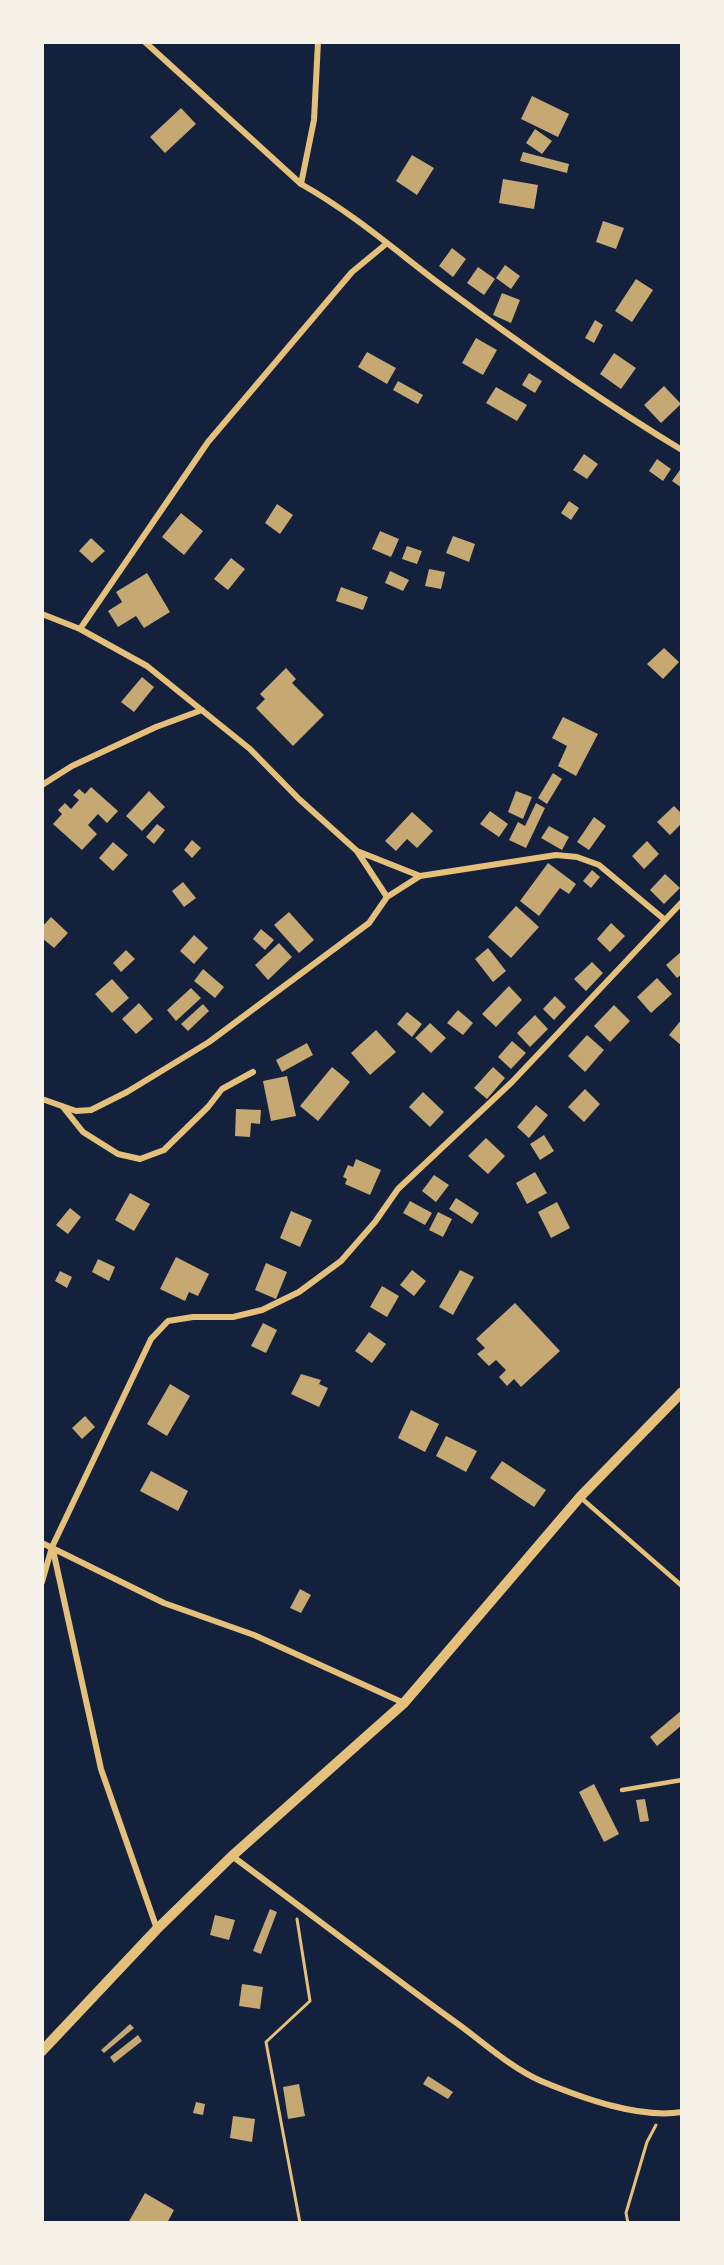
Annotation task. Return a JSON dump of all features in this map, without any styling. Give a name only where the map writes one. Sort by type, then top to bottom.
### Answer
[{"type":"street","points":[[146,42],[301,184],[330,201],[487,319],[642,426],[682,450]]},
{"type":"street","points":[[301,184],[314,120],[318,42]]},
{"type":"street","points":[[80,629],[208,442],[352,272],[386,244]]},
{"type":"street","points":[[42,614],[80,629],[147,666],[250,749],[299,799],[357,851],[387,897]]},
{"type":"street","points":[[42,785],[72,766],[156,727],[202,710]]},
{"type":"street","points":[[357,851],[420,876]]},
{"type":"street","points":[[42,1099],[76,1111],[91,1110],[127,1092],[209,1042],[369,923],[387,897],[420,876],[556,855],[577,857],[599,865],[665,920]]},
{"type":"street","points":[[42,1582],[52,1547],[152,1339],[168,1321],[193,1317],[233,1317],[262,1310],[299,1292],[341,1261],[375,1222],[398,1189],[512,1082],[682,902]]},
{"type":"street","points":[[63,1107],[83,1132],[118,1154],[140,1159],[164,1150],[208,1107],[222,1089],[253,1072]]},
{"type":"street","points":[[42,2051],[157,1929],[232,1856],[404,1703],[580,1497],[682,1392]]},
{"type":"street","points":[[42,1543],[164,1603],[254,1635],[404,1703]]},
{"type":"street","points":[[52,1547],[101,1769],[157,1929]]},
{"type":"street","points":[[232,1856],[354,1949],[540,2081],[617,2106],[662,2115],[682,2112]]},
{"type":"lane","points":[[580,1497],[682,1586]]},
{"type":"lane","points":[[622,1790],[682,1780]]},
{"type":"path","points":[[294,1902],[310,2001],[266,2042],[300,2223]]},
{"type":"path","points":[[628,2223],[626,2213],[647,2142],[662,2115]]},
{"type":"building","points":[[532,96],[569,114],[558,137],[521,119]]},
{"type":"building","points":[[181,108],[196,124],[165,153],[150,137]]},
{"type":"building","points":[[535,129],[552,141],[542,154],[526,143]]},
{"type":"building","points":[[523,152],[569,164],[567,173],[520,161]]},
{"type":"building","points":[[412,155],[434,168],[417,195],[396,181]]},
{"type":"building","points":[[503,179],[538,185],[534,209],[499,203]]},
{"type":"building","points":[[603,221],[624,228],[616,249],[596,242]]},
{"type":"building","points":[[452,248],[466,259],[453,277],[439,266]]},
{"type":"building","points":[[505,265],[520,276],[511,289],[496,278]]},
{"type":"building","points":[[478,267],[495,279],[484,295],[467,283]]},
{"type":"building","points":[[636,279],[653,290],[632,322],[615,311]]},
{"type":"building","points":[[502,293],[520,300],[511,323],[493,315]]},
{"type":"building","points":[[595,320],[603,325],[594,343],[585,338]]},
{"type":"building","points":[[476,338],[497,350],[483,375],[462,363]]},
{"type":"building","points":[[367,352],[396,368],[387,384],[358,367]]},
{"type":"building","points":[[614,353],[636,368],[621,389],[600,374]]},
{"type":"building","points":[[529,373],[542,381],[535,393],[522,385]]},
{"type":"building","points":[[398,381],[423,395],[418,404],[393,390]]},
{"type":"building","points":[[664,386],[681,404],[661,423],[644,405]]},
{"type":"building","points":[[496,387],[527,405],[517,421],[486,403]]},
{"type":"building","points":[[584,454],[598,464],[587,479],[573,470]]},
{"type":"building","points":[[657,459],[671,469],[663,481],[649,471]]},
{"type":"building","points":[[682,467],[682,488],[672,481]]},
{"type":"building","points":[[569,501],[579,508],[571,520],[561,513]]},
{"type":"building","points":[[277,504],[293,515],[280,534],[265,523]]},
{"type":"building","points":[[181,513],[203,531],[184,555],[162,537]]},
{"type":"building","points":[[380,531],[399,539],[391,557],[372,549]]},
{"type":"building","points":[[453,536],[475,544],[469,562],[446,553]]},
{"type":"building","points":[[91,538],[105,551],[92,563],[79,551]]},
{"type":"building","points":[[407,546],[422,551],[417,564],[402,559]]},
{"type":"building","points":[[231,558],[245,569],[228,590],[214,579]]},
{"type":"building","points":[[429,569],[445,572],[441,589],[425,586]]},
{"type":"building","points":[[390,571],[409,580],[403,591],[385,583]]},
{"type":"building","points":[[147,573],[170,612],[144,628],[136,616],[118,627],[108,611],[122,602],[116,592]]},
{"type":"building","points":[[341,587],[368,597],[363,610],[336,601]]},
{"type":"building","points":[[664,648],[679,662],[663,679],[647,664]]},
{"type":"building","points":[[286,668],[296,679],[292,683],[324,715],[293,746],[256,708],[265,699],[260,694]]},
{"type":"building","points":[[142,677],[154,687],[134,712],[121,702]]},
{"type":"building","points":[[563,717],[598,734],[576,776],[558,766],[567,746],[552,738]]},
{"type":"building","points":[[553,773],[562,779],[547,804],[538,798]]},
{"type":"building","points":[[91,787],[118,811],[107,823],[98,814],[88,825],[97,834],[82,850],[53,824],[62,814],[58,810],[65,803],[71,809],[79,800],[73,795],[79,789],[85,794]]},
{"type":"building","points":[[149,791],[165,807],[142,831],[126,816]]},
{"type":"building","points":[[516,791],[532,797],[523,819],[508,812]]},
{"type":"building","points":[[536,803],[545,808],[526,848],[509,840],[518,822],[525,826]]},
{"type":"building","points":[[674,806],[682,814],[682,823],[670,835],[657,822]]},
{"type":"building","points":[[490,811],[508,824],[499,837],[480,824]]},
{"type":"building","points":[[412,812],[433,831],[417,848],[407,839],[396,851],[385,841]]},
{"type":"building","points":[[594,817],[606,826],[589,850],[577,842]]},
{"type":"building","points":[[157,824],[165,830],[154,844],[146,837]]},
{"type":"building","points":[[549,826],[569,837],[562,850],[541,838]]},
{"type":"building","points":[[192,840],[201,848],[192,858],[184,850]]},
{"type":"building","points":[[647,841],[659,854],[644,869],[632,856]]},
{"type":"building","points":[[113,842],[128,855],[113,871],[99,858]]},
{"type":"building","points":[[548,863],[576,884],[569,894],[560,888],[539,916],[520,901]]},
{"type":"building","points":[[592,870],[600,877],[591,888],[583,881]]},
{"type":"building","points":[[665,874],[680,888],[664,904],[650,890]]},
{"type":"building","points":[[183,882],[196,898],[184,907],[172,891]]},
{"type":"building","points":[[516,906],[539,927],[511,958],[488,937]]},
{"type":"building","points":[[289,912],[314,940],[299,953],[274,925]]},
{"type":"building","points":[[51,917],[68,933],[54,948],[42,938],[42,927]]},
{"type":"building","points":[[611,923],[625,936],[610,952],[597,939]]},
{"type":"building","points":[[261,929],[274,940],[265,950],[253,939]]},
{"type":"building","points":[[194,935],[208,948],[194,964],[180,951]]},
{"type":"building","points":[[279,943],[292,957],[268,980],[255,965]]},
{"type":"building","points":[[488,948],[506,971],[493,982],[475,959]]},
{"type":"building","points":[[126,950],[135,959],[121,972],[113,963]]},
{"type":"building","points":[[682,951],[682,974],[677,978],[666,965]]},
{"type":"building","points":[[592,962],[603,973],[586,991],[574,979]]},
{"type":"building","points":[[203,969],[224,987],[215,998],[194,981]]},
{"type":"building","points":[[657,978],[672,994],[651,1013],[637,997]]},
{"type":"building","points":[[112,979],[129,998],[112,1013],[95,994]]},
{"type":"building","points":[[509,986],[522,1000],[496,1027],[482,1014]]},
{"type":"building","points":[[191,988],[201,998],[176,1021],[167,1010]]},
{"type":"building","points":[[555,996],[566,1007],[554,1020],[543,1009]]},
{"type":"building","points":[[139,1003],[153,1019],[136,1034],[122,1019]]},
{"type":"building","points":[[203,1004],[209,1011],[188,1031],[181,1024]]},
{"type":"building","points":[[614,1005],[630,1021],[610,1042],[594,1026]]},
{"type":"building","points":[[458,1010],[473,1023],[463,1035],[447,1023]]},
{"type":"building","points":[[407,1012],[422,1024],[412,1037],[397,1024]]},
{"type":"building","points":[[535,1015],[548,1029],[530,1047],[517,1033]]},
{"type":"building","points":[[682,1019],[682,1046],[669,1035]]},
{"type":"building","points":[[430,1023],[446,1038],[431,1053],[415,1038]]},
{"type":"building","points":[[376,1030],[396,1052],[370,1075],[351,1053]]},
{"type":"building","points":[[587,1035],[604,1050],[585,1072],[568,1056]]},
{"type":"building","points":[[512,1041],[526,1053],[511,1069],[498,1057]]},
{"type":"building","points":[[307,1043],[313,1055],[282,1072],[276,1060]]},
{"type":"building","points":[[332,1067],[350,1082],[318,1121],[300,1106]]},
{"type":"building","points":[[493,1067],[505,1078],[487,1099],[474,1088]]},
{"type":"building","points":[[287,1076],[296,1116],[271,1121],[263,1081]]},
{"type":"building","points":[[585,1089],[600,1104],[584,1122],[568,1107]]},
{"type":"building","points":[[423,1092],[444,1112],[430,1127],[409,1107]]},
{"type":"building","points":[[536,1105],[548,1115],[529,1138],[517,1127]]},
{"type":"building","points":[[236,1109],[261,1110],[260,1124],[251,1123],[250,1137],[235,1136]]},
{"type":"building","points":[[544,1135],[554,1151],[540,1160],[530,1144]]},
{"type":"building","points":[[486,1138],[505,1156],[488,1174],[468,1156]]},
{"type":"building","points":[[356,1159],[381,1170],[370,1195],[345,1184],[347,1179],[343,1177],[348,1165],[353,1167]]},
{"type":"building","points":[[535,1172],[547,1193],[527,1204],[516,1183]]},
{"type":"building","points":[[434,1175],[449,1185],[436,1202],[422,1191]]},
{"type":"building","points":[[130,1193],[150,1204],[134,1231],[115,1220]]},
{"type":"building","points":[[456,1198],[479,1213],[472,1224],[449,1209]]},
{"type":"building","points":[[410,1201],[432,1213],[425,1225],[403,1213]]},
{"type":"building","points":[[557,1202],[570,1228],[551,1238],[538,1212]]},
{"type":"building","points":[[70,1208],[81,1217],[68,1234],[56,1225]]},
{"type":"building","points":[[291,1211],[312,1220],[300,1247],[280,1238]]},
{"type":"building","points":[[438,1212],[452,1219],[443,1237],[429,1230]]},
{"type":"building","points":[[176,1257],[209,1274],[198,1296],[189,1292],[185,1301],[160,1289]]},
{"type":"building","points":[[98,1259],[115,1267],[109,1281],[92,1272]]},
{"type":"building","points":[[266,1263],[287,1272],[276,1299],[255,1290]]},
{"type":"building","points":[[412,1270],[426,1281],[414,1296],[400,1285]]},
{"type":"building","points":[[460,1270],[474,1277],[453,1315],[439,1307]]},
{"type":"building","points":[[60,1271],[72,1277],[67,1288],[55,1281]]},
{"type":"building","points":[[382,1286],[399,1296],[387,1317],[370,1307]]},
{"type":"building","points":[[515,1303],[560,1351],[521,1387],[514,1379],[507,1386],[499,1377],[506,1370],[496,1360],[489,1366],[477,1354],[485,1348],[476,1339]]},
{"type":"building","points":[[263,1323],[277,1330],[266,1353],[251,1346]]},
{"type":"building","points":[[369,1332],[386,1344],[372,1363],[355,1351]]},
{"type":"building","points":[[301,1374],[321,1380],[319,1384],[328,1388],[319,1407],[291,1394]]},
{"type":"building","points":[[170,1384],[190,1396],[167,1436],[147,1424]]},
{"type":"building","points":[[411,1410],[439,1424],[425,1452],[398,1438]]},
{"type":"building","points":[[85,1416],[95,1427],[82,1439],[72,1428]]},
{"type":"building","points":[[446,1436],[477,1451],[466,1472],[436,1456]]},
{"type":"building","points":[[502,1461],[546,1490],[534,1507],[490,1478]]},
{"type":"building","points":[[151,1471],[188,1491],[178,1511],[140,1491]]},
{"type":"building","points":[[300,1589],[311,1595],[301,1613],[290,1608]]},
{"type":"building","points":[[682,1710],[682,1725],[657,1746],[650,1737]]},
{"type":"building","points":[[594,1784],[619,1834],[604,1842],[579,1792]]},
{"type":"building","points":[[645,1799],[649,1821],[640,1822],[636,1800]]},
{"type":"building","points":[[270,1909],[277,1912],[261,1954],[253,1951]]},
{"type":"building","points":[[215,1915],[235,1920],[229,1940],[210,1935]]},
{"type":"building","points":[[242,1984],[263,1987],[260,2009],[239,2006]]},
{"type":"building","points":[[130,2024],[134,2028],[104,2053],[101,2050]]},
{"type":"building","points":[[138,2035],[142,2041],[114,2063],[110,2057]]},
{"type":"building","points":[[428,2076],[453,2092],[448,2099],[423,2084]]},
{"type":"building","points":[[299,2084],[305,2116],[288,2119],[283,2087]]},
{"type":"building","points":[[196,2102],[205,2104],[203,2115],[193,2113]]},
{"type":"building","points":[[233,2116],[255,2119],[252,2142],[230,2138]]},
{"type":"building","points":[[145,2193],[174,2210],[167,2223],[128,2223]]}]
